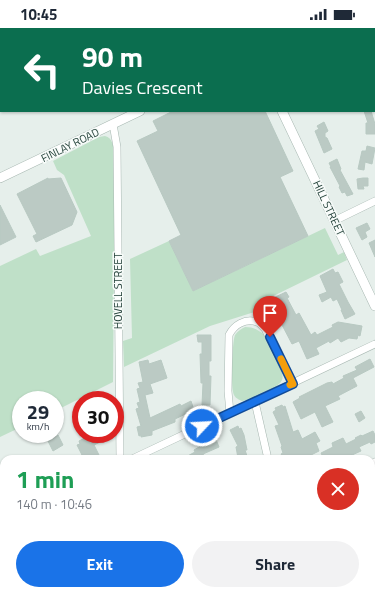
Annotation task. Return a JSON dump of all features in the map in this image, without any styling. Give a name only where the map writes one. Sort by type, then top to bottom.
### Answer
[{"type":"street","name":"FINLAY ROAD","points":[[0,178],[138,112]]},
{"type":"street","name":"HILL STREET","points":[[282,112],[375,306]]},
{"type":"street","name":"HOVELL STREET","points":[[113,124],[117,147],[120,455]]},
{"type":"street","points":[[334,221],[375,201]]},
{"type":"street","points":[[230,413],[228,391],[229,335],[232,328],[240,323],[249,321],[258,322],[265,328],[293,384]]},
{"type":"street","points":[[141,455],[375,344]]},
{"type":"street","points":[[255,402],[267,455]]},
{"type":"green space","points":[[105,136],[111,140],[115,154],[113,382],[95,391],[72,391],[72,402],[64,406],[64,391],[12,391],[12,431],[0,437],[0,266],[36,249],[40,256],[91,236],[64,175],[57,170],[53,161],[99,137]]},
{"type":"green space","points":[[325,228],[338,255],[344,252],[347,260],[263,301],[261,310],[210,326],[124,367],[123,341],[132,338],[130,259],[169,241],[193,291]]},
{"type":"green space","points":[[245,327],[256,329],[265,336],[276,356],[283,376],[281,382],[276,386],[252,398],[242,401],[236,398],[233,392],[232,364],[235,335]]},
{"type":"building","points":[[171,112],[265,112],[293,171],[280,177],[308,236],[193,291],[169,241],[181,235],[137,141],[158,131],[153,121]]},
{"type":"building","points":[[364,112],[371,112],[375,124],[375,134],[366,134],[366,123],[368,123]]},
{"type":"building","points":[[324,122],[328,131],[325,133],[325,137],[327,138],[332,149],[324,153],[315,131],[319,129],[317,126]]},
{"type":"building","points":[[367,146],[375,148],[372,164],[365,162],[364,170],[358,169],[362,151],[366,151]]},
{"type":"building","points":[[337,159],[341,169],[340,170],[353,194],[347,196],[345,192],[342,193],[339,187],[340,186],[329,163]]},
{"type":"building","points":[[48,178],[61,178],[77,212],[72,225],[36,242],[33,236],[37,234],[17,194]]},
{"type":"building","points":[[368,178],[368,186],[363,186],[364,189],[358,189],[357,179]]},
{"type":"building","points":[[0,205],[16,237],[0,245]]},
{"type":"building","points":[[367,223],[370,229],[365,232],[367,237],[362,240],[356,228]]},
{"type":"building","points":[[375,240],[375,257],[369,243]]},
{"type":"building","points":[[333,269],[335,273],[338,272],[343,282],[339,284],[355,314],[345,319],[337,299],[333,301],[331,297],[322,302],[319,295],[327,292],[320,276]]},
{"type":"building","points":[[286,292],[289,297],[287,298],[296,315],[299,313],[311,335],[315,332],[317,335],[333,327],[332,325],[338,322],[362,326],[360,336],[358,335],[357,339],[349,338],[341,342],[338,338],[330,343],[329,341],[316,348],[319,354],[307,359],[299,341],[292,344],[269,300]]},
{"type":"building","points":[[197,335],[211,335],[211,361],[209,361],[209,376],[211,376],[210,405],[202,405],[203,383],[201,383],[200,354],[202,354],[202,342],[198,342]]},
{"type":"building","points":[[370,359],[374,367],[353,378],[357,386],[338,396],[340,399],[325,406],[333,422],[322,427],[315,412],[301,419],[293,402],[300,398],[299,397],[327,383],[332,382],[333,384],[344,378],[343,376],[357,370],[355,367]]},
{"type":"building","points":[[148,360],[149,364],[161,360],[167,378],[150,384],[153,393],[145,395],[150,418],[180,404],[181,406],[191,401],[194,410],[175,419],[175,422],[152,431],[152,435],[141,437],[141,435],[139,436],[137,427],[141,426],[136,409],[139,408],[137,403],[140,402],[137,389],[140,388],[138,383],[143,382],[139,362]]},
{"type":"building","points":[[282,405],[283,407],[285,406],[293,432],[298,430],[302,439],[315,432],[320,441],[316,443],[319,451],[311,455],[282,455],[283,453],[282,446],[275,426],[279,425],[273,412],[276,410],[275,408]]},
{"type":"building","points":[[361,411],[365,418],[359,422],[355,414]]},
{"type":"building","points":[[238,426],[239,429],[241,428],[244,435],[247,455],[237,455],[236,447],[238,446],[230,430]]},
{"type":"building","points":[[373,431],[375,435],[375,442],[371,444],[370,442],[359,447],[361,451],[352,455],[322,455],[321,453],[333,447],[332,443],[343,438],[346,444],[361,435],[362,436]]},
{"type":"building","points":[[215,437],[219,447],[203,455],[189,455],[195,452],[194,450],[204,444],[203,443]]},
{"type":"building","points":[[49,443],[62,443],[63,445],[53,451]]},
{"type":"building","points":[[98,443],[94,445],[99,455],[82,455],[77,445]]},
{"type":"slow traffic","points":[[281,359],[293,384],[290,385]]},
{"type":"route","points":[[202,426],[293,384],[270,337]]}]
